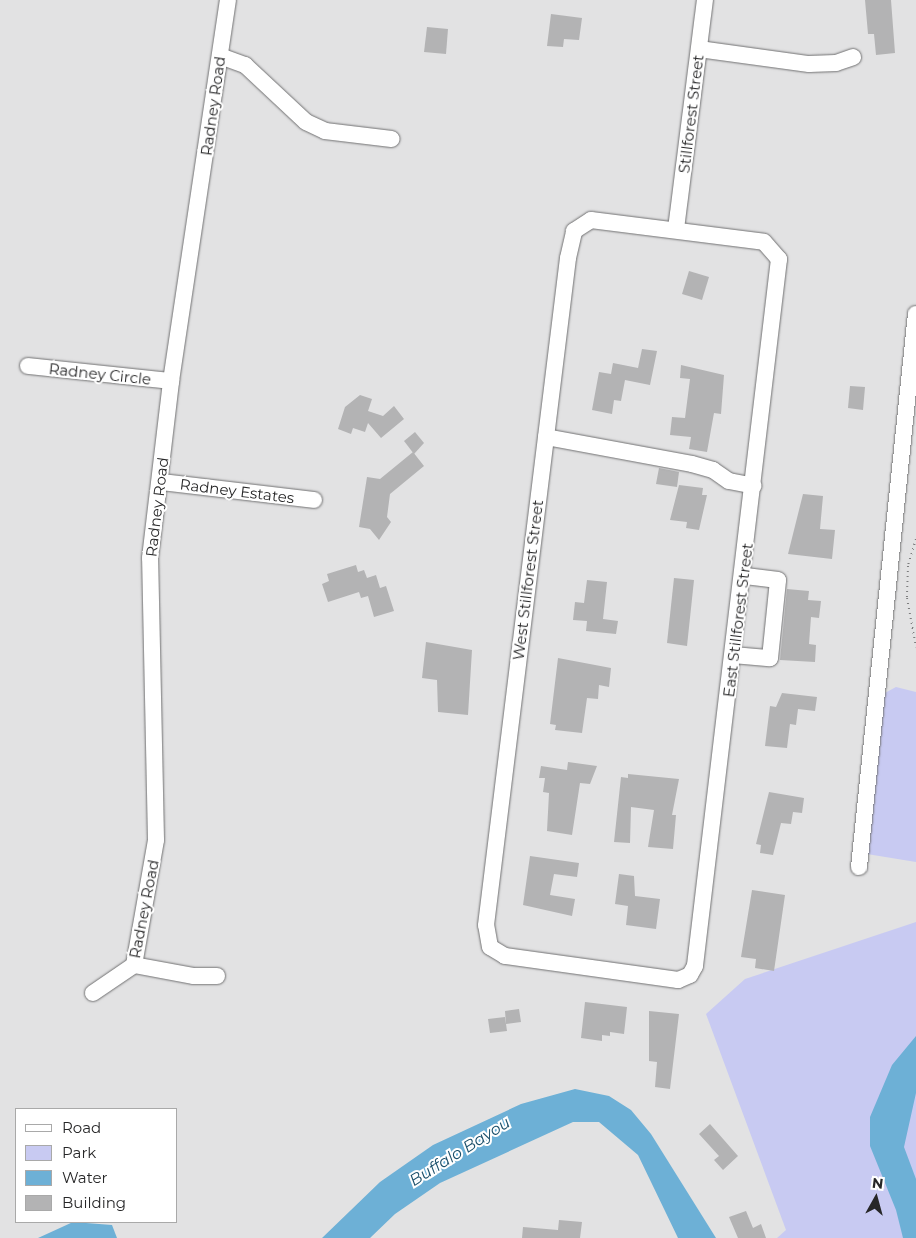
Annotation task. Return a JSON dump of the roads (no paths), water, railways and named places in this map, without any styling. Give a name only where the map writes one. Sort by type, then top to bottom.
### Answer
[{"type":"street","name":"Radney Road","points":[[92,993],[134,965],[156,840],[154,666],[148,584],[171,381],[228,0]]},
{"type":"street","name":"Stillforest Street","points":[[676,229],[706,0]]},
{"type":"street","points":[[699,49],[809,64],[836,63],[853,57]]},
{"type":"street","points":[[220,56],[245,65],[306,122],[325,131],[392,139]]},
{"type":"street","name":"West Stillforest Street","points":[[576,966],[505,956],[490,947],[486,925],[546,437],[574,231],[591,220],[676,229]]},
{"type":"street","name":"East Stillforest Street","points":[[576,966],[678,980],[690,975],[695,966],[754,486],[779,259],[764,242],[676,229]]},
{"type":"street","points":[[859,866],[916,314]]},
{"type":"street","name":"Radney Circle","points":[[28,366],[171,381]]},
{"type":"street","points":[[546,437],[692,464],[713,470],[729,481],[754,486]]},
{"type":"street","name":"Radney Estates","points":[[160,482],[314,500]]},
{"type":"street","points":[[733,655],[770,658],[778,580],[743,576]]},
{"type":"street","points":[[134,965],[194,976],[217,976]]},
{"type":"water","points":[[916,1036],[916,1093],[904,1147],[916,1179],[916,1238],[903,1238],[896,1210],[870,1146],[870,1117],[892,1065]]},
{"type":"water","name":"Buffalo Bayou","points":[[575,1089],[609,1096],[631,1110],[651,1134],[716,1238],[678,1238],[638,1155],[599,1122],[573,1122],[440,1183],[395,1214],[370,1238],[322,1238],[380,1182],[433,1145],[521,1104]]},
{"type":"water","points":[[71,1223],[86,1223],[112,1225],[117,1238],[38,1238]]}]
